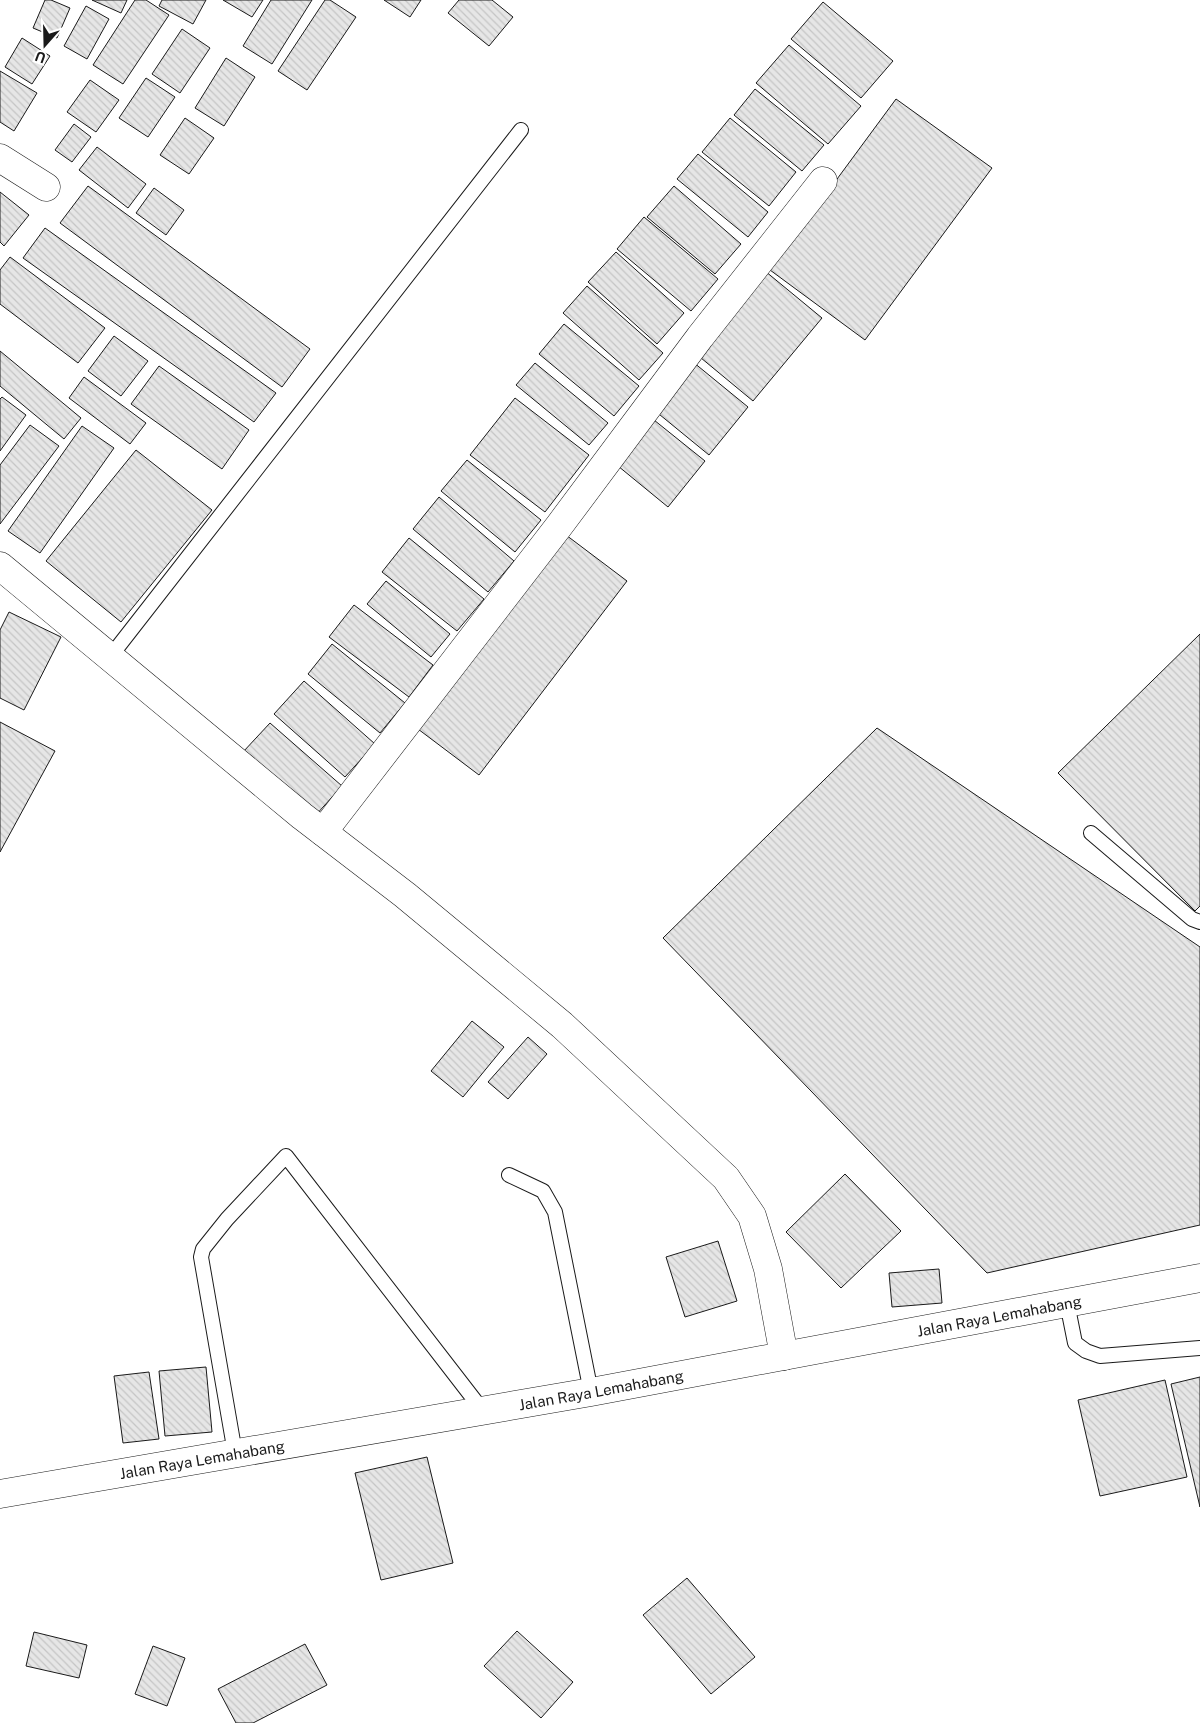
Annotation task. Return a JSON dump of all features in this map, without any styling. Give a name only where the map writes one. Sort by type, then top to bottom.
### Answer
[{"type":"street","points":[[0,158],[46,187]]},
{"type":"street","points":[[323,832],[553,533],[700,337],[823,181]]},
{"type":"street","points":[[0,566],[323,832],[405,895],[562,1026],[726,1178],[752,1216],[768,1269],[784,1356]]},
{"type":"street","name":"Jalan Raya Lemahabang","points":[[0,1494],[591,1392],[1200,1278]]},
{"type":"lane","points":[[110,657],[521,130]]},
{"type":"lane","points":[[1091,833],[1192,919],[1200,922]]},
{"type":"lane","points":[[235,1453],[201,1257],[203,1249],[227,1219],[286,1156],[483,1411]]},
{"type":"lane","points":[[510,1175],[543,1192],[555,1212],[591,1392]]},
{"type":"lane","points":[[1067,1303],[1075,1343],[1086,1351],[1100,1356],[1200,1348]]},
{"type":"building","points":[[45,0],[51,0],[70,8],[57,38],[33,28]]},
{"type":"building","points":[[92,0],[127,0],[121,13]]},
{"type":"building","points":[[135,0],[146,0],[169,15],[123,84],[93,65]]},
{"type":"building","points":[[162,0],[206,0],[193,24],[159,6]]},
{"type":"building","points":[[223,0],[263,0],[252,17]]},
{"type":"building","points":[[271,0],[312,0],[272,64],[243,46]]},
{"type":"building","points":[[325,0],[330,0],[356,17],[307,90],[278,71]]},
{"type":"building","points":[[384,0],[421,0],[410,17]]},
{"type":"building","points":[[459,0],[492,0],[513,17],[489,46],[448,13]]},
{"type":"building","points":[[823,2],[893,61],[861,98],[791,39]]},
{"type":"building","points":[[86,6],[109,19],[87,59],[64,46]]},
{"type":"building","points":[[182,29],[210,48],[180,93],[152,74]]},
{"type":"building","points":[[22,38],[50,56],[32,84],[5,67]]},
{"type":"building","points":[[789,45],[861,106],[828,144],[756,83]]},
{"type":"building","points":[[226,58],[255,77],[224,126],[195,108]]},
{"type":"building","points":[[0,71],[37,93],[14,131],[0,122]]},
{"type":"building","points":[[146,78],[175,97],[148,137],[119,118]]},
{"type":"building","points":[[90,80],[119,100],[96,132],[67,112]]},
{"type":"building","points":[[755,89],[824,145],[802,171],[734,115]]},
{"type":"building","points":[[896,99],[992,168],[865,340],[770,270]]},
{"type":"building","points":[[185,118],[214,138],[189,174],[160,155]]},
{"type":"building","points":[[730,118],[796,172],[769,206],[702,152]]},
{"type":"building","points":[[74,124],[91,137],[72,162],[55,150]]},
{"type":"building","points":[[97,147],[146,184],[128,208],[79,170]]},
{"type":"building","points":[[698,154],[768,212],[748,237],[677,179]]},
{"type":"building","points":[[88,186],[310,349],[282,387],[60,223]]},
{"type":"building","points":[[674,186],[741,244],[715,274],[647,217]]},
{"type":"building","points":[[154,188],[184,210],[166,235],[136,213]]},
{"type":"building","points":[[0,192],[29,215],[4,246],[0,242]]},
{"type":"building","points":[[644,217],[718,279],[691,311],[617,249]]},
{"type":"building","points":[[45,228],[276,393],[254,422],[23,258]]},
{"type":"building","points":[[616,252],[684,313],[657,344],[588,282]]},
{"type":"building","points":[[10,257],[105,328],[78,363],[0,304],[0,270]]},
{"type":"building","points":[[765,271],[822,318],[753,401],[695,353]]},
{"type":"building","points":[[587,286],[663,353],[639,380],[563,313]]},
{"type":"building","points":[[564,324],[639,386],[614,416],[539,354]]},
{"type":"building","points":[[114,336],[148,361],[121,396],[88,371]]},
{"type":"building","points":[[0,351],[81,418],[64,439],[0,386]]},
{"type":"building","points":[[693,362],[748,407],[709,455],[654,410]]},
{"type":"building","points":[[535,363],[608,423],[589,445],[516,385]]},
{"type":"building","points":[[159,366],[249,430],[222,469],[131,404]]},
{"type":"building","points":[[84,377],[146,423],[130,444],[69,398]]},
{"type":"building","points":[[2,397],[26,415],[0,451],[0,399]]},
{"type":"building","points":[[515,398],[589,455],[545,512],[470,455]]},
{"type":"building","points":[[654,420],[705,461],[668,507],[618,466]]},
{"type":"building","points":[[30,425],[59,446],[0,524],[0,465]]},
{"type":"building","points":[[82,426],[114,448],[40,553],[8,531]]},
{"type":"building","points":[[136,450],[212,510],[121,622],[46,561]]},
{"type":"building","points":[[467,460],[541,520],[515,552],[441,491]]},
{"type":"building","points":[[439,497],[514,561],[488,592],[413,529]]},
{"type":"building","points":[[562,532],[627,581],[479,775],[414,726]]},
{"type":"building","points":[[409,538],[484,599],[457,631],[382,572]]},
{"type":"building","points":[[386,581],[450,634],[431,657],[367,604]]},
{"type":"building","points":[[354,605],[433,665],[409,697],[329,637]]},
{"type":"building","points":[[9,612],[61,637],[24,710],[0,698],[0,630]]},
{"type":"building","points":[[1200,634],[1200,906],[1195,911],[1058,773]]},
{"type":"building","points":[[332,644],[405,703],[380,733],[308,674]]},
{"type":"building","points":[[304,681],[375,744],[345,777],[274,714]]},
{"type":"building","points":[[0,722],[55,751],[0,852]]},
{"type":"building","points":[[270,723],[342,786],[315,816],[243,752]]},
{"type":"building","points":[[877,728],[1200,947],[1200,1225],[987,1273],[663,938]]},
{"type":"building","points":[[472,1021],[504,1047],[463,1097],[431,1071]]},
{"type":"building","points":[[528,1037],[547,1054],[508,1099],[488,1082]]},
{"type":"building","points":[[845,1174],[901,1231],[841,1288],[786,1232]]},
{"type":"building","points":[[718,1241],[737,1301],[685,1317],[666,1257]]},
{"type":"building","points":[[939,1269],[942,1303],[892,1307],[889,1273]]},
{"type":"building","points":[[206,1367],[212,1432],[165,1436],[159,1371]]},
{"type":"building","points":[[149,1372],[159,1439],[123,1443],[114,1376]]},
{"type":"building","points":[[1200,1377],[1200,1507],[1171,1384]]},
{"type":"building","points":[[1165,1380],[1187,1477],[1100,1496],[1078,1400]]},
{"type":"building","points":[[427,1457],[453,1563],[381,1580],[355,1473]]},
{"type":"building","points":[[687,1578],[755,1657],[711,1694],[643,1615]]},
{"type":"building","points":[[517,1631],[573,1682],[541,1718],[484,1666]]},
{"type":"building","points":[[34,1632],[87,1645],[79,1678],[26,1666]]},
{"type":"building","points":[[305,1644],[327,1685],[253,1723],[236,1723],[218,1689]]},
{"type":"building","points":[[153,1646],[185,1658],[167,1706],[135,1694]]}]
